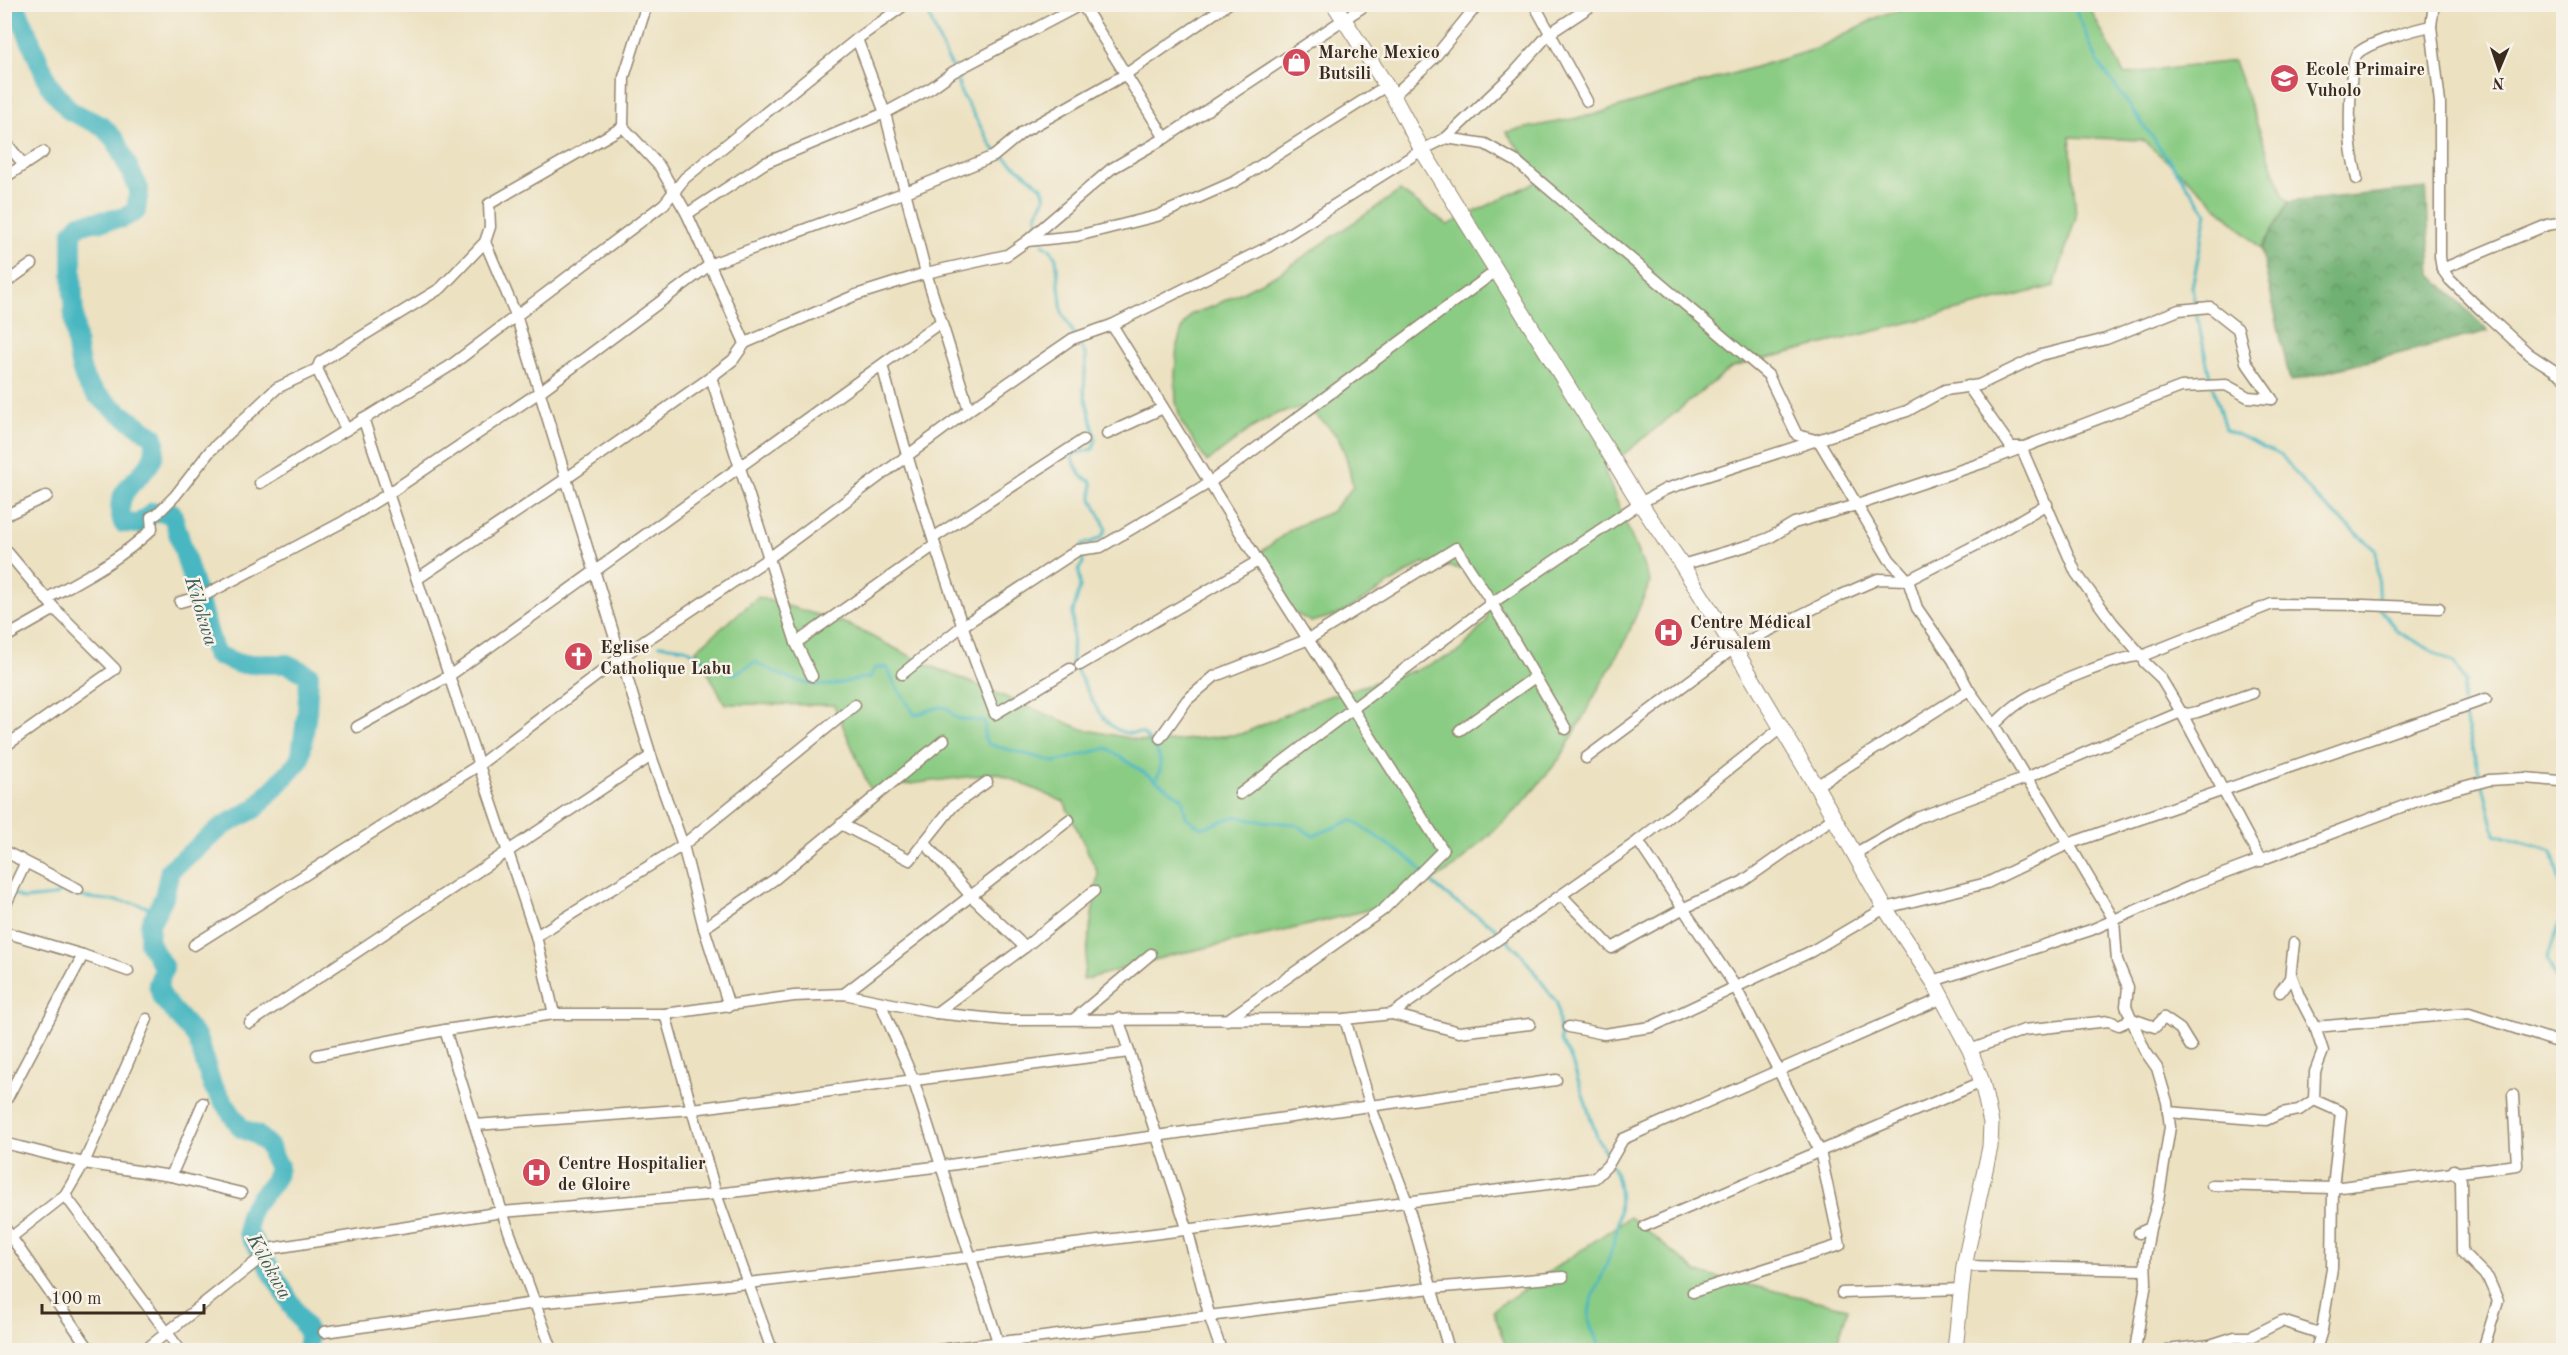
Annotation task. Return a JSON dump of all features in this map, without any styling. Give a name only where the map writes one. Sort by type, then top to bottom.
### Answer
[{"type":"street","points":[[647,4],[624,77],[623,127],[660,166],[687,214],[745,343]]},
{"type":"street","points":[[260,483],[450,366],[664,204],[685,178],[857,39],[906,4]]},
{"type":"street","points":[[687,214],[765,164],[885,113],[931,88],[956,71],[1082,4],[1165,138]]},
{"type":"street","points":[[184,601],[205,595],[341,523],[388,494],[538,393],[711,264],[906,192],[998,153],[1023,132],[1126,74],[1228,4]]},
{"type":"street","points":[[1334,4],[1640,503],[1734,648],[1885,908],[1943,998],[1970,1050],[1982,1082],[1990,1123],[1990,1147],[1964,1266],[1955,1350]]},
{"type":"street","points":[[417,579],[711,377],[732,360],[745,343],[856,295],[926,273],[1007,255],[1027,242],[1111,169],[1165,138],[1366,4]]},
{"type":"street","points":[[1027,242],[1077,236],[1157,216],[1236,182],[1389,91],[1434,58],[1478,4]]},
{"type":"street","points":[[1534,4],[1587,101]]},
{"type":"street","points":[[194,945],[479,765],[621,657],[769,558],[969,410],[1076,338],[1112,325],[1268,247],[1422,150],[1446,138],[1513,74],[1550,33],[1594,4]]},
{"type":"street","points":[[2434,4],[2431,26],[2440,103],[2440,257],[2442,269],[2481,310],[2529,354],[2564,377]]},
{"type":"street","points":[[2357,178],[2351,146],[2354,59],[2357,54],[2372,44],[2431,26]]},
{"type":"street","points":[[857,39],[885,113],[926,273],[969,410]]},
{"type":"street","points":[[46,599],[106,566],[133,547],[152,529],[151,517],[161,510],[210,451],[277,388],[317,369],[320,362],[441,288],[484,242],[490,227],[489,204],[623,127]]},
{"type":"street","points":[[1446,138],[1485,144],[1516,162],[1768,375],[1797,435],[1819,441],[1889,560],[1908,580],[1917,608],[1953,660],[1969,690],[1994,725],[2026,778],[2042,799],[2114,920],[2117,961],[2128,987],[2126,1006],[2145,1051],[2157,1068],[2170,1127],[2158,1202],[2150,1228],[2145,1258],[2146,1282],[2135,1350]]},
{"type":"street","points":[[4,140],[24,165]]},
{"type":"street","points":[[4,178],[43,152]]},
{"type":"street","points":[[2442,269],[2547,225],[2564,222]]},
{"type":"street","points":[[484,242],[516,315],[651,756],[683,845],[704,928],[729,1006]]},
{"type":"street","points":[[4,284],[32,264]]},
{"type":"street","points":[[902,674],[961,627],[1082,549],[1101,547],[1209,483],[1496,271]]},
{"type":"street","points":[[1240,794],[1492,603],[1640,503],[1666,489],[1906,411],[1945,390],[1980,385],[1998,378],[2010,368],[2041,355],[2106,339],[2178,310],[2210,308],[2238,329],[2246,362],[2272,399],[2248,397],[2226,385],[2181,387],[1985,462],[1857,505],[1794,523],[1769,538],[1753,544],[1682,565]]},
{"type":"street","points":[[357,727],[449,676],[941,322]]},
{"type":"street","points":[[1112,325],[1258,561],[1443,850],[1383,910],[1227,1021]]},
{"type":"street","points":[[882,365],[906,456],[961,627],[995,714],[1258,561]]},
{"type":"street","points":[[317,369],[346,429]]},
{"type":"street","points":[[711,377],[796,643],[812,676]]},
{"type":"street","points":[[1968,386],[2012,447],[2021,447]]},
{"type":"street","points":[[1107,434],[1163,408]]},
{"type":"street","points":[[363,418],[536,936],[554,1014]]},
{"type":"street","points":[[796,643],[934,541],[1083,440]]},
{"type":"street","points":[[2021,447],[2076,573],[2113,623],[2142,656],[2144,662],[2160,677],[2261,861]]},
{"type":"street","points":[[4,516],[47,496]]},
{"type":"street","points":[[1586,758],[1734,648],[1878,579],[1908,580],[1986,540],[2047,504]]},
{"type":"street","points":[[4,548],[55,609],[116,669],[4,747]]},
{"type":"street","points":[[1160,738],[1187,700],[1215,675],[1308,639],[1456,548],[1492,603],[1566,729]]},
{"type":"street","points":[[1994,725],[2020,702],[2049,687],[2119,660],[2142,656],[2272,604],[2439,608]]},
{"type":"street","points":[[4,638],[55,609]]},
{"type":"street","points":[[1460,730],[1535,677]]},
{"type":"street","points":[[1816,786],[1969,690]]},
{"type":"street","points":[[1854,854],[1917,818],[2026,778],[2181,712],[2188,714],[2197,712],[2253,693]]},
{"type":"street","points":[[1569,1027],[1604,1034],[1651,1027],[1812,951],[1885,908],[1987,883],[2068,844],[2486,699]]},
{"type":"street","points":[[536,936],[683,845],[855,705]]},
{"type":"street","points":[[1392,1014],[1638,841],[1781,728]]},
{"type":"street","points":[[704,928],[776,879],[944,740]]},
{"type":"street","points":[[250,1023],[651,756]]},
{"type":"street","points":[[1933,981],[2114,920],[2194,885],[2433,795],[2489,780],[2524,778],[2560,781]]},
{"type":"street","points":[[841,824],[910,860],[953,806],[987,782]]},
{"type":"street","points":[[1562,896],[1612,948],[1684,908],[1742,882],[1833,819]]},
{"type":"street","points":[[844,994],[1069,820]]},
{"type":"street","points":[[1638,841],[1735,986],[1820,1151],[1840,1245],[1693,1292]]},
{"type":"street","points":[[924,842],[970,895],[1025,947]]},
{"type":"street","points":[[4,850],[78,889]]},
{"type":"street","points":[[4,908],[24,866],[24,862],[18,858]]},
{"type":"street","points":[[936,1014],[1025,947],[1094,891]]},
{"type":"street","points":[[4,932],[128,971]]},
{"type":"street","points":[[2294,943],[2291,974],[2315,1027],[2323,1051],[2315,1072],[2313,1101]]},
{"type":"street","points":[[1074,1019],[1151,954]]},
{"type":"street","points":[[4,1104],[83,955]]},
{"type":"street","points":[[2280,992],[2291,974]]},
{"type":"street","points":[[317,1054],[445,1030],[554,1014],[665,1014],[794,996],[844,994],[936,1014],[1004,1020],[1118,1018],[1227,1021],[1345,1019],[1392,1014],[1459,1032],[1530,1024]]},
{"type":"street","points":[[324,1332],[535,1303],[748,1283],[971,1257],[1595,1178],[1623,1139],[1943,998]]},
{"type":"street","points":[[880,1002],[913,1079],[1000,1347]]},
{"type":"street","points":[[2315,1027],[2469,1013],[2564,1044]]},
{"type":"street","points":[[665,1014],[716,1194],[772,1350]]},
{"type":"street","points":[[1118,1018],[1187,1228],[1210,1318],[1221,1350]]},
{"type":"street","points":[[1970,1050],[2024,1030],[2109,1021],[2119,1025],[2132,1019],[2156,1027],[2164,1018],[2180,1029],[2191,1047]]},
{"type":"street","points":[[7,1240],[66,1195],[84,1162],[147,1019]]},
{"type":"street","points":[[1345,1019],[1371,1107],[1407,1202],[1449,1350]]},
{"type":"street","points":[[445,1030],[502,1212],[552,1350]]},
{"type":"street","points":[[475,1125],[693,1109],[1129,1052]]},
{"type":"street","points":[[145,1350],[257,1261],[268,1249],[502,1212],[716,1194],[942,1166],[1556,1080]]},
{"type":"street","points":[[1645,1226],[1982,1082]]},
{"type":"street","points":[[2212,1185],[2332,1188],[2517,1165],[2513,1095]]},
{"type":"street","points":[[2168,1112],[2266,1119],[2299,1110],[2313,1101]]},
{"type":"street","points":[[2313,1101],[2341,1112],[2332,1188],[2332,1268],[2322,1330],[2316,1350]]},
{"type":"street","points":[[171,1176],[203,1103]]},
{"type":"street","points":[[4,1143],[84,1162],[171,1176],[241,1193]]},
{"type":"street","points":[[2455,1171],[2461,1180],[2462,1252],[2488,1278],[2498,1301],[2483,1350]]},
{"type":"street","points":[[66,1195],[180,1350]]},
{"type":"street","points":[[4,1227],[7,1240],[90,1350]]},
{"type":"street","points":[[2139,1233],[2150,1228]]},
{"type":"street","points":[[1964,1266],[2145,1270]]},
{"type":"street","points":[[939,1350],[1000,1347],[1431,1288],[1563,1277]]},
{"type":"street","points":[[1842,1293],[1962,1289]]},
{"type":"street","points":[[2167,1350],[2210,1345],[2235,1336],[2250,1337],[2282,1321],[2316,1332],[2322,1330]]},
{"type":"green space","points":[[1919,5],[2088,5],[2124,74],[2234,61],[2284,197],[2289,202],[2261,249],[2193,183],[2142,140],[2070,137],[2076,217],[2054,286],[1732,367],[1604,470],[1650,582],[1627,637],[1561,757],[1522,804],[1455,867],[1395,903],[1284,931],[1172,955],[1083,980],[1098,873],[1064,802],[998,773],[870,789],[834,705],[725,704],[696,650],[758,597],[847,624],[926,664],[1082,729],[1154,743],[1242,734],[1320,699],[1419,669],[1459,652],[1486,622],[1490,594],[1464,569],[1423,563],[1341,614],[1311,622],[1289,610],[1279,581],[1261,552],[1293,528],[1331,512],[1353,487],[1344,450],[1327,425],[1305,408],[1278,413],[1252,428],[1207,462],[1181,422],[1176,402],[1177,345],[1183,327],[1191,314],[1214,306],[1281,272],[1400,191],[1448,225],[1536,182],[1541,177],[1506,132],[1593,115],[1816,49],[1882,15]]},
{"type":"green space","points":[[2426,188],[2431,274],[2488,331],[2290,381],[2261,249],[2289,202]]},
{"type":"green space","points":[[1630,1217],[1698,1273],[1848,1308],[1835,1350],[1507,1350],[1493,1310]]},
{"type":"waterway","name":"Kilokwa","points":[[15,4],[49,85],[70,111],[102,126],[115,140],[139,189],[136,211],[123,218],[80,224],[72,233],[75,335],[82,373],[94,392],[154,437],[155,451],[151,462],[122,497],[120,508],[123,523],[139,524],[153,512],[172,513],[215,654],[239,664],[287,664],[309,675],[307,713],[300,760],[256,808],[223,826],[170,870],[164,897],[150,924],[149,943],[164,968],[158,984],[162,998],[197,1038],[212,1085],[241,1128],[257,1135],[270,1147],[273,1158],[279,1166],[275,1180],[250,1212],[248,1232],[309,1334],[307,1350]]},
{"type":"waterway","points":[[925,4],[953,68]]},
{"type":"waterway","points":[[2073,4],[2098,62],[2207,213],[2192,287],[2195,306]]},
{"type":"waterway","points":[[957,74],[960,91],[993,148],[1042,187],[1045,197],[1037,214],[1038,227]]},
{"type":"waterway","points":[[1043,244],[1056,258],[1062,313],[1086,356],[1084,391],[1096,439],[1093,449],[1074,454],[1072,458],[1081,476],[1092,482],[1092,499],[1106,528],[1101,538],[1082,546]]},
{"type":"waterway","points":[[2196,312],[2211,382]]},
{"type":"waterway","points":[[2213,388],[2225,429],[2282,456],[2314,496],[2376,550],[2379,607],[2398,632],[2454,663],[2465,682],[2462,703]]},
{"type":"waterway","points":[[1082,553],[1083,563],[1079,569],[1080,588],[1073,611],[1072,664],[1106,721],[1123,732],[1142,733],[1152,743],[1160,760],[1156,779]]},
{"type":"waterway","points":[[660,645],[685,648],[718,668],[734,674],[755,662],[786,677],[808,684],[831,685],[870,678],[875,668],[887,667],[893,681],[915,715],[939,707],[948,708],[959,719],[985,722],[984,737],[988,744],[1055,762],[1107,748],[1182,798],[1186,817],[1202,828],[1237,816],[1250,820],[1295,824],[1313,836],[1352,820],[1415,863],[1432,883],[1454,901],[1492,925],[1522,955],[1557,1003],[1561,1042],[1571,1059],[1597,1137],[1608,1157]]},
{"type":"waterway","points":[[2463,710],[2481,779]]},
{"type":"waterway","points":[[2483,785],[2495,834],[2552,851],[2564,896]]},
{"type":"waterway","points":[[14,894],[23,899],[54,896],[62,891],[86,898],[134,903],[156,911]]},
{"type":"waterway","points":[[2564,911],[2547,959],[2564,994]]},
{"type":"waterway","points":[[1603,1350],[1592,1330],[1589,1311],[1616,1234],[1620,1205],[1617,1178],[1612,1166]]},
{"type":"waterway","points":[[2564,1180],[2564,1211]]},
{"type":"place","name":"Marche Mexico Butsili","points":[[1297,62]]},
{"type":"place","name":"Ecole Primaire Vuholo","points":[[2284,79]]},
{"type":"place","name":"Centre Médical Jérusalem","points":[[1669,632]]},
{"type":"place","name":"Eglise Catholique Labu","points":[[579,657]]},
{"type":"place","name":"Centre Hospitalier de Gloire","points":[[537,1173]]}]
